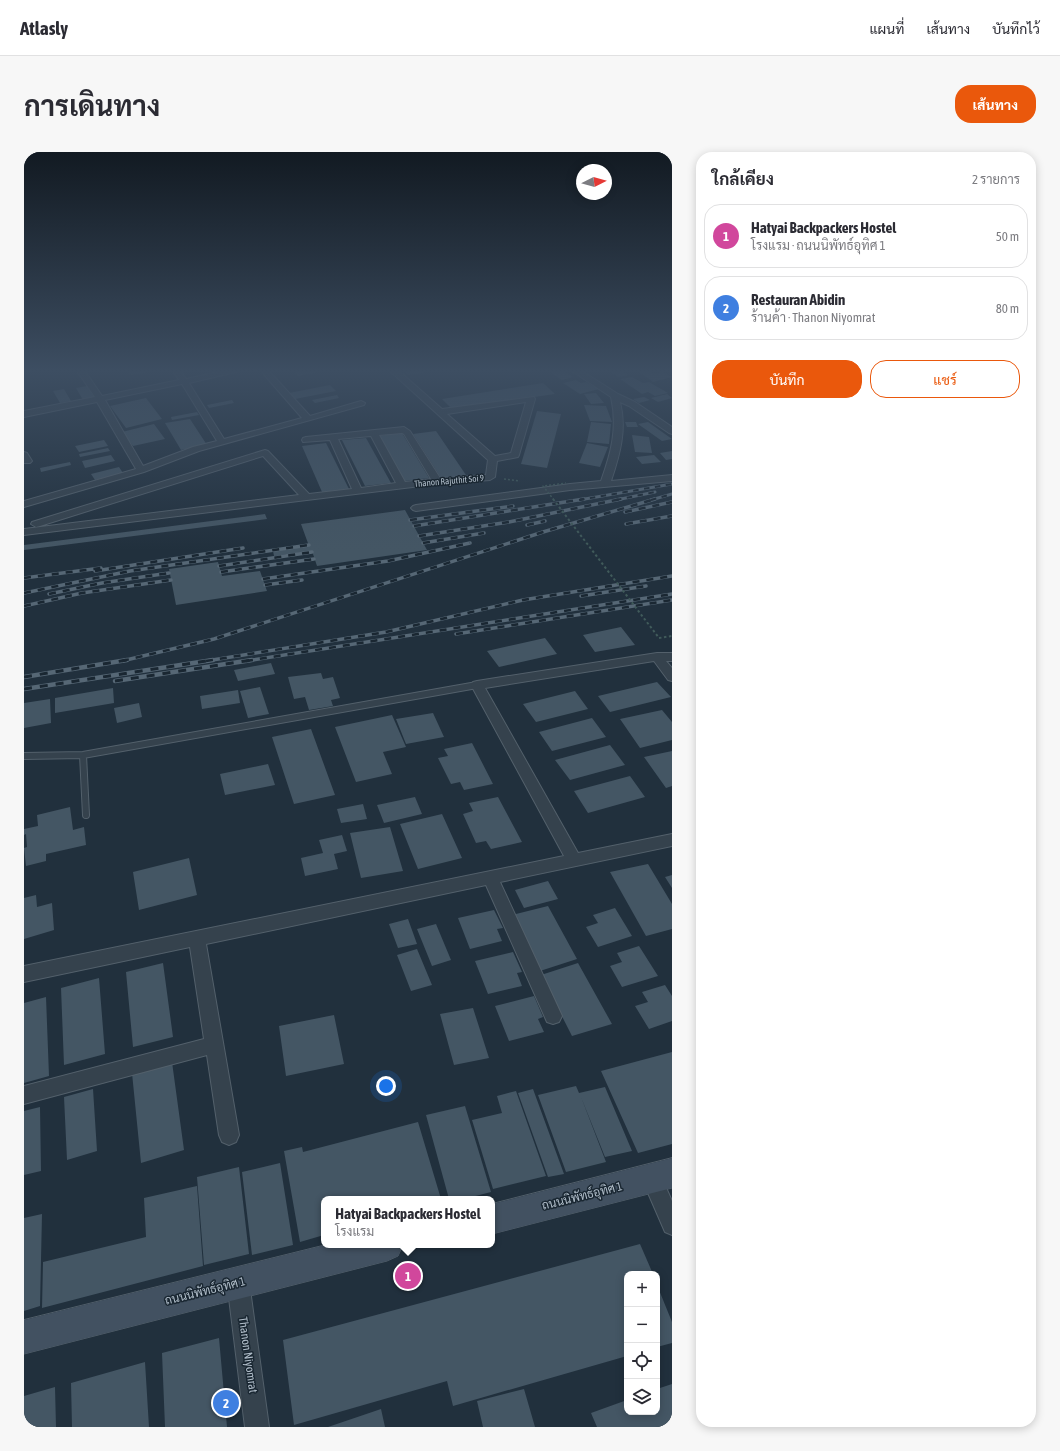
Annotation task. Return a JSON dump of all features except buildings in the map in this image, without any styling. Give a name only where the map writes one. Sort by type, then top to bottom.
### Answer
[{"type":"street","points":[[118,430],[141,470]]},
{"type":"street","points":[[215,430],[222,442]]},
{"type":"street","points":[[24,504],[141,470],[196,449],[265,430]]},
{"type":"street","points":[[306,440],[391,430]]},
{"type":"street","points":[[402,430],[406,431],[436,481]]},
{"type":"street","points":[[461,430],[493,458],[516,455],[523,430]]},
{"type":"street","points":[[605,484],[620,436],[620,430]]},
{"type":"street","points":[[373,432],[402,485]]},
{"type":"street","points":[[333,437],[358,491]]},
{"type":"street","points":[[24,528],[265,452],[307,498]]},
{"type":"street","name":"Thanon Rajuthit Soi 9","points":[[24,532],[402,485],[490,477],[493,458]]},
{"type":"street","points":[[416,508],[605,484],[672,478]]},
{"type":"street","points":[[574,860],[476,685],[672,657]]},
{"type":"street","points":[[657,658],[672,677]]},
{"type":"street","points":[[24,974],[672,840]]},
{"type":"street","points":[[490,877],[553,1016]]},
{"type":"street","points":[[197,938],[213,1045],[229,1135]]},
{"type":"street","points":[[24,1095],[213,1045]]},
{"type":"street","points":[[662,1176],[672,1225]]},
{"type":"street","name":"ถนนนิพัทธ์อุทิศ 1","points":[[495,1218],[662,1176]]},
{"type":"street","name":"ถนนนิพัทธ์อุทิศ 1","points":[[24,1337],[375,1248]]},
{"type":"street","name":"Thanon Niyomrat","points":[[238,1282],[258,1427]]},
{"type":"lane","points":[[24,756],[83,755],[476,685]]},
{"type":"lane","points":[[83,755],[86,815]]},
{"type":"path","points":[[566,483],[543,486],[659,638],[672,636]]},
{"type":"railway","points":[[579,500],[672,484]]},
{"type":"railway","points":[[616,500],[655,492]]},
{"type":"railway","points":[[651,500],[672,494]]},
{"type":"railway","points":[[414,526],[584,499]]},
{"type":"railway","points":[[419,536],[509,522],[621,499]]},
{"type":"railway","points":[[124,660],[214,639],[543,532],[655,499]]},
{"type":"railway","points":[[625,512],[672,502]]},
{"type":"railway","points":[[410,520],[513,506]]},
{"type":"railway","points":[[626,524],[672,516]]},
{"type":"railway","points":[[527,525],[545,521]]},
{"type":"railway","points":[[423,543],[484,533]]},
{"type":"railway","points":[[263,579],[388,561],[470,543]]},
{"type":"railway","points":[[24,593],[130,571],[309,545]]},
{"type":"railway","points":[[95,571],[243,548]]},
{"type":"railway","points":[[219,566],[312,552]]},
{"type":"railway","points":[[221,572],[314,559]]},
{"type":"railway","points":[[24,578],[101,568]]},
{"type":"railway","points":[[49,594],[102,583],[169,573]]},
{"type":"railway","points":[[206,661],[386,632],[523,600],[672,576]]},
{"type":"railway","points":[[24,606],[82,593],[171,580]]},
{"type":"railway","points":[[265,585],[302,580]]},
{"type":"railway","points":[[581,596],[646,586]]},
{"type":"railway","points":[[246,661],[672,594]]},
{"type":"railway","points":[[456,634],[672,600]]},
{"type":"railway","points":[[24,677],[124,660]]},
{"type":"railway","points":[[24,689],[213,660]]},
{"type":"railway","points":[[115,681],[252,660]]},
{"type":"place","name":"Hatyai Backpackers Hostel","points":[[408,1276]]},
{"type":"place","name":"Restauran Abidin","points":[[226,1403]]}]
